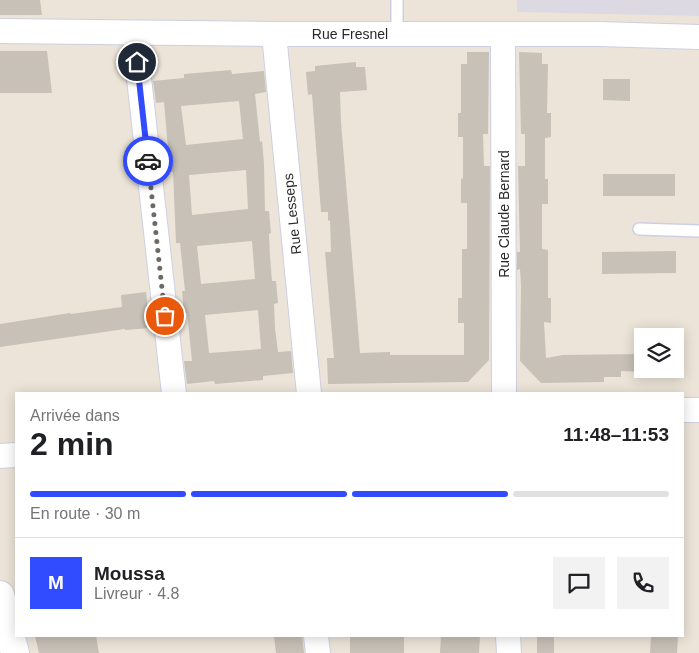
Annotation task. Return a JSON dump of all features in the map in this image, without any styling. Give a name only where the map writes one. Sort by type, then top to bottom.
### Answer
[{"type":"street","name":"Rue Fresnel","points":[[0,31],[699,37]]},
{"type":"street","points":[[134,33],[174,392]]},
{"type":"street","name":"Rue Lesseps","points":[[274,34],[309,392]]},
{"type":"street","name":"Rue Claude Bernard","points":[[503,34],[504,392]]},
{"type":"street","points":[[684,410],[699,410]]},
{"type":"street","points":[[0,456],[15,455]]},
{"type":"street","points":[[0,594],[15,653]]},
{"type":"street","points":[[316,637],[318,653]]},
{"type":"street","points":[[508,637],[509,653]]},
{"type":"lane","points":[[397,0],[397,34]]},
{"type":"lane","points":[[639,229],[699,232]]},
{"type":"shaded area","points":[[517,0],[699,0],[699,16],[517,12]]},
{"type":"building","points":[[0,0],[40,0],[42,15],[0,15]]},
{"type":"building","points":[[0,51],[47,51],[52,93],[0,93]]},
{"type":"building","points":[[467,52],[489,52],[488,134],[483,134],[484,166],[490,166],[489,360],[468,382],[328,384],[327,358],[334,358],[325,252],[331,252],[330,220],[328,221],[328,212],[321,212],[312,94],[308,95],[306,72],[315,71],[315,66],[356,62],[356,67],[365,67],[367,90],[340,92],[360,353],[390,352],[390,355],[464,355],[464,323],[458,323],[458,298],[462,298],[462,249],[467,249],[467,203],[461,203],[463,137],[458,137],[458,113],[461,113],[461,64],[467,64]]},
{"type":"building","points":[[519,52],[542,53],[542,64],[548,64],[547,113],[551,113],[551,137],[545,138],[545,179],[548,179],[548,204],[542,204],[542,249],[548,250],[548,298],[551,298],[551,323],[544,322],[546,358],[563,355],[634,354],[634,372],[621,371],[621,377],[604,377],[604,382],[541,383],[520,361],[521,285],[520,269],[517,270],[517,252],[520,252],[518,166],[525,166],[525,134],[521,134]]},
{"type":"building","points":[[231,70],[232,74],[264,71],[266,92],[255,94],[264,164],[265,211],[269,211],[271,233],[269,234],[272,281],[276,281],[278,303],[274,304],[275,328],[278,352],[291,351],[293,373],[263,376],[263,380],[215,384],[214,381],[187,384],[184,361],[192,361],[187,313],[184,313],[182,291],[185,291],[180,243],[176,243],[173,172],[170,172],[164,102],[156,103],[153,81],[184,78],[184,74]],"holes":[[[239,101],[243,139],[186,145],[181,106]],[[246,170],[248,209],[192,215],[189,175]],[[252,241],[255,279],[201,284],[197,246]],[[258,310],[261,349],[209,353],[205,315]]]},
{"type":"building","points":[[603,79],[630,79],[630,101],[603,100]]},
{"type":"building","points":[[603,174],[675,174],[675,196],[603,196]]},
{"type":"building","points":[[676,251],[676,273],[602,274],[602,252]]},
{"type":"building","points":[[146,292],[150,328],[125,329],[0,347],[0,324],[122,307],[121,295]]},
{"type":"building","points":[[35,637],[96,637],[99,653],[39,653]]},
{"type":"building","points":[[274,637],[302,637],[304,653],[276,653]]},
{"type":"building","points":[[350,637],[404,637],[404,653],[350,653]]},
{"type":"building","points":[[441,637],[480,637],[479,653],[440,653]]},
{"type":"building","points":[[537,637],[554,637],[554,653],[537,653]]},
{"type":"building","points":[[651,637],[678,637],[677,653],[650,653]]},
{"type":"way so far","points":[[148,161],[165,316]]},
{"type":"route","points":[[137,62],[148,161]]}]
